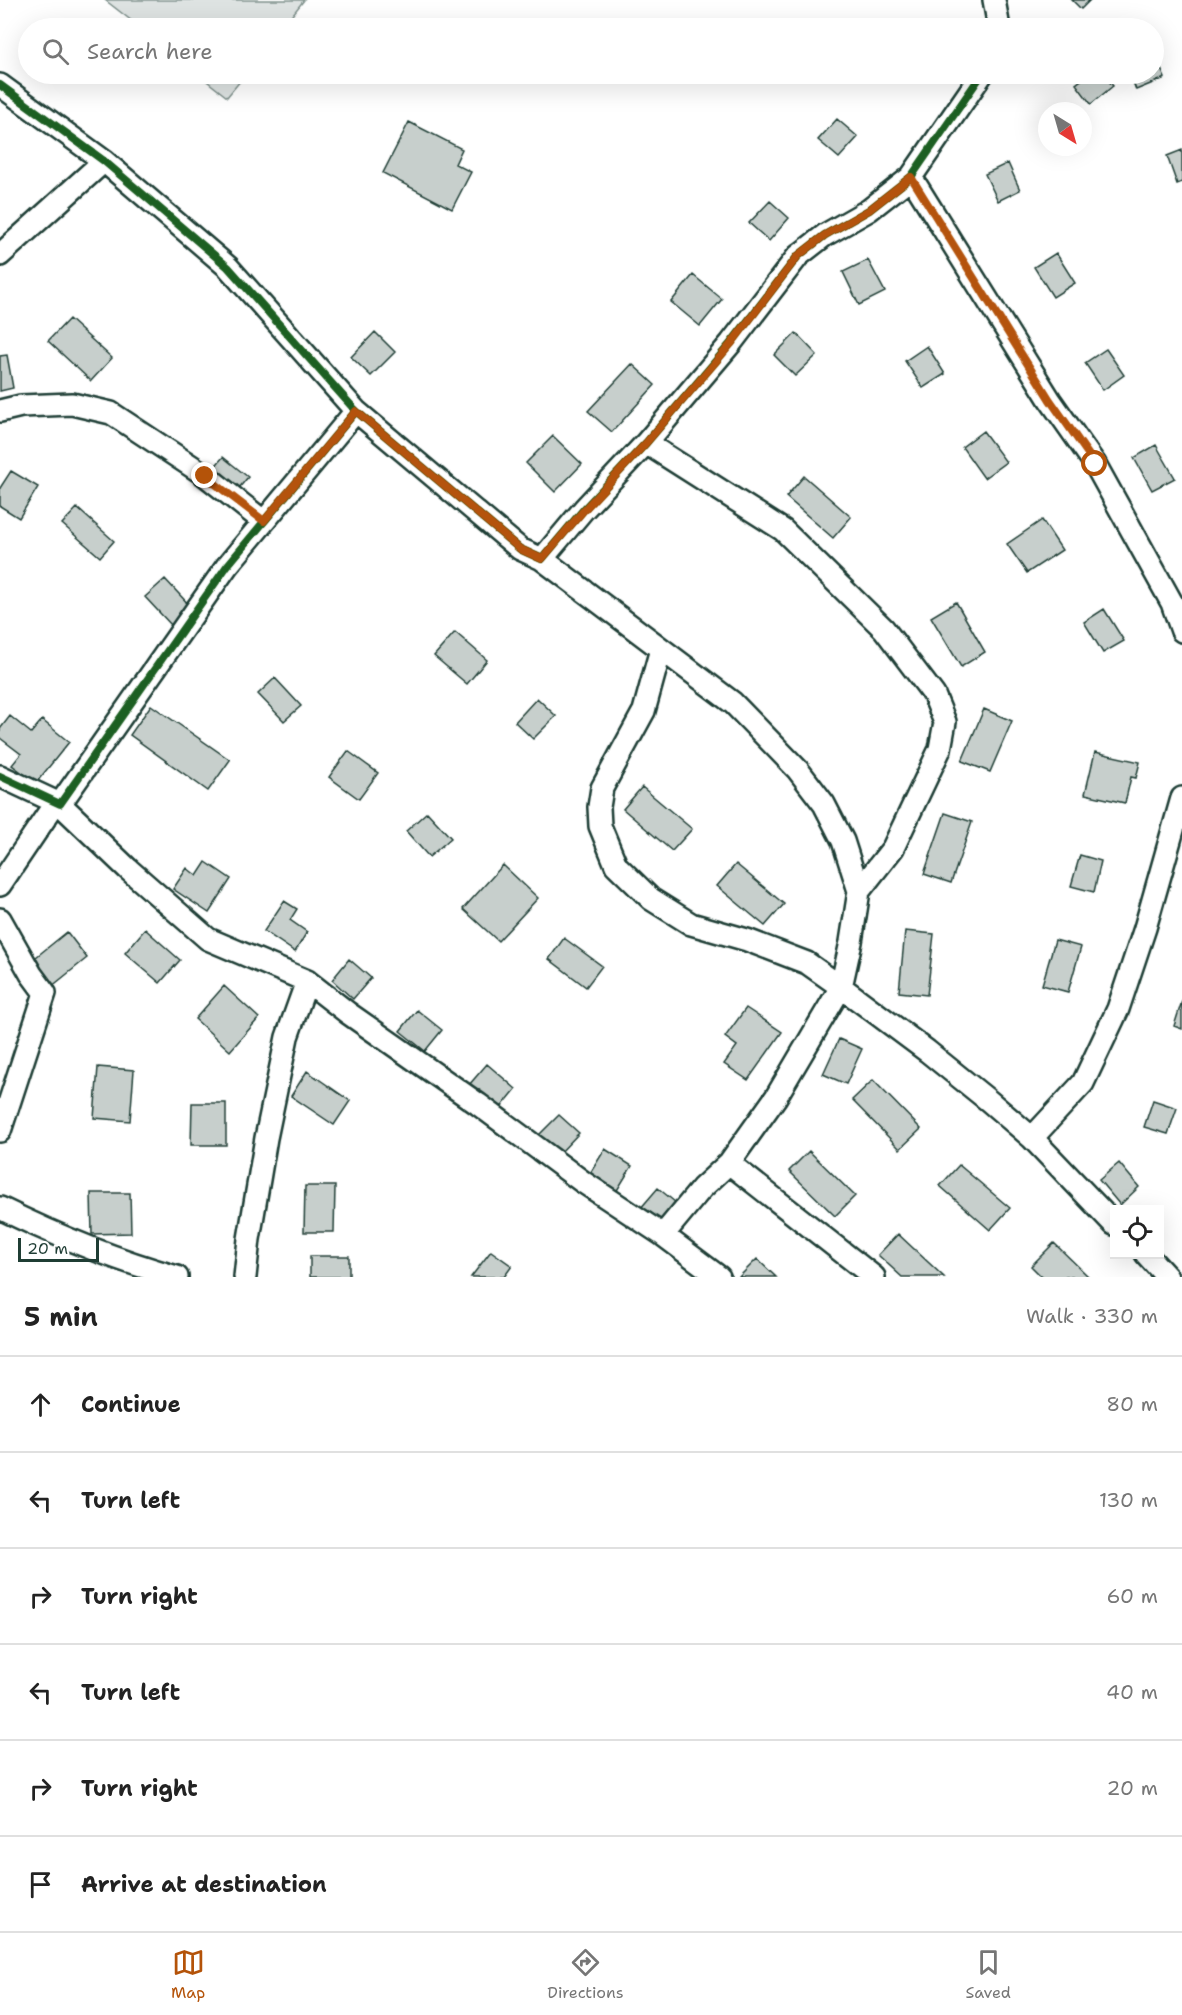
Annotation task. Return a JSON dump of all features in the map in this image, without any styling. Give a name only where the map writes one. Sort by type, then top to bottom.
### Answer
[{"type":"street","points":[[994,0],[997,18]]},
{"type":"street","points":[[542,559],[731,344],[798,256],[825,235],[869,210],[911,177],[975,84]]},
{"type":"street","points":[[0,85],[104,161],[228,267],[356,411],[520,549],[542,559],[733,703],[798,770],[824,804],[843,841],[859,891],[841,987],[776,1097],[729,1163],[702,1188],[663,1235]]},
{"type":"street","points":[[0,255],[104,161]]},
{"type":"street","points":[[911,177],[1050,400],[1095,464],[1172,603],[1182,631]]},
{"type":"street","points":[[0,411],[21,406],[72,404],[111,412],[205,476],[264,521]]},
{"type":"street","points":[[0,885],[227,566],[356,411]]},
{"type":"street","points":[[646,443],[783,530],[884,629],[934,695],[945,722],[940,749],[893,848],[859,891]]},
{"type":"street","points":[[661,649],[644,711],[602,788],[599,807],[600,826],[616,864],[651,899],[691,924],[747,940],[807,963],[841,987],[936,1058],[1032,1138],[1110,1220]]},
{"type":"street","points":[[0,776],[58,803],[128,869],[208,939],[307,981],[583,1182],[663,1235],[719,1277]]},
{"type":"street","points":[[1032,1138],[1083,1083],[1118,1009],[1145,928],[1182,798]]},
{"type":"street","points":[[0,919],[31,974],[45,993],[0,1131]]},
{"type":"street","points":[[245,1277],[266,1138],[285,1048],[307,981]]},
{"type":"street","points":[[729,1163],[874,1277]]},
{"type":"street","points":[[0,1208],[50,1233],[144,1268],[177,1277]]},
{"type":"street","points":[[1151,1259],[1168,1277]]},
{"type":"shaded area","points":[[105,0],[304,0],[290,18],[128,18]]},
{"type":"shaded area","points":[[211,84],[238,84],[227,97]]},
{"type":"building","points":[[1072,0],[1090,0],[1081,9]]},
{"type":"building","points":[[1076,84],[1111,84],[1113,86],[1092,103]]},
{"type":"building","points":[[1134,84],[1150,84],[1136,90]]},
{"type":"building","points":[[837,119],[858,137],[839,158],[818,140]]},
{"type":"building","points":[[409,122],[462,149],[455,164],[471,172],[452,209],[383,173]]},
{"type":"building","points":[[1182,150],[1182,182],[1177,184],[1167,156]]},
{"type":"building","points":[[1008,163],[1020,190],[998,201],[985,174]]},
{"type":"building","points":[[770,201],[789,218],[769,241],[749,223]]},
{"type":"building","points":[[1056,253],[1075,283],[1053,297],[1034,267]]},
{"type":"building","points":[[868,260],[885,292],[859,305],[843,272]]},
{"type":"building","points":[[693,275],[722,299],[700,326],[671,302]]},
{"type":"building","points":[[69,319],[112,358],[91,381],[48,341]]},
{"type":"building","points":[[375,332],[395,352],[371,376],[351,357]]},
{"type":"building","points":[[796,333],[817,355],[795,376],[774,355]]},
{"type":"building","points":[[927,346],[945,374],[923,388],[905,361]]},
{"type":"building","points":[[1106,349],[1124,375],[1103,390],[1085,363]]},
{"type":"building","points":[[7,355],[13,388],[0,391],[0,356]]},
{"type":"building","points":[[632,364],[655,385],[612,432],[588,411]]},
{"type":"building","points":[[983,431],[1006,462],[984,478],[962,447]]},
{"type":"building","points":[[553,436],[582,464],[555,492],[526,463]]},
{"type":"building","points":[[1156,445],[1175,478],[1152,490],[1134,458]]},
{"type":"building","points":[[223,457],[248,477],[226,504],[201,483]]},
{"type":"building","points":[[11,471],[38,487],[19,518],[0,506],[0,488]]},
{"type":"building","points":[[804,476],[851,517],[833,538],[786,497]]},
{"type":"building","points":[[77,508],[114,541],[100,557],[62,524]]},
{"type":"building","points":[[1042,520],[1062,550],[1027,573],[1007,544]]},
{"type":"building","points":[[165,579],[192,608],[172,626],[145,597]]},
{"type":"building","points":[[956,602],[985,652],[961,667],[931,617]]},
{"type":"building","points":[[1104,609],[1124,641],[1103,653],[1084,622]]},
{"type":"building","points":[[455,632],[487,660],[467,684],[434,656]]},
{"type":"building","points":[[275,678],[301,706],[284,721],[258,694]]},
{"type":"building","points":[[537,698],[556,716],[533,739],[515,722]]},
{"type":"building","points":[[151,705],[230,760],[208,791],[130,735]]},
{"type":"building","points":[[984,709],[1012,721],[990,772],[962,761]]},
{"type":"building","points":[[10,716],[31,733],[42,720],[69,742],[36,783],[12,765],[21,754],[0,738],[0,729]]},
{"type":"building","points":[[348,751],[378,773],[359,799],[329,777]]},
{"type":"building","points":[[1095,752],[1140,762],[1136,778],[1131,777],[1125,803],[1085,794]]},
{"type":"building","points":[[642,787],[692,829],[672,851],[623,809]]},
{"type":"building","points":[[427,812],[451,838],[429,857],[406,831]]},
{"type":"building","points":[[945,813],[972,822],[951,883],[924,874]]},
{"type":"building","points":[[1080,855],[1101,861],[1094,892],[1071,886]]},
{"type":"building","points":[[206,862],[231,879],[209,913],[173,889],[187,868],[197,876]]},
{"type":"building","points":[[736,864],[784,904],[765,926],[717,886]]},
{"type":"building","points":[[503,865],[538,898],[498,941],[463,909]]},
{"type":"building","points":[[284,901],[297,909],[290,920],[307,932],[295,952],[264,931]]},
{"type":"building","points":[[145,929],[180,960],[160,983],[125,953]]},
{"type":"building","points":[[905,931],[934,934],[927,995],[899,992]]},
{"type":"building","points":[[67,932],[87,958],[51,987],[31,961]]},
{"type":"building","points":[[564,938],[602,966],[586,987],[549,959]]},
{"type":"building","points":[[1055,940],[1081,947],[1068,992],[1042,985]]},
{"type":"building","points":[[349,959],[371,978],[353,999],[332,980]]},
{"type":"building","points":[[224,986],[259,1018],[230,1051],[195,1019]]},
{"type":"building","points":[[1182,1001],[1182,1029],[1174,1026]]},
{"type":"building","points":[[746,1008],[782,1032],[748,1080],[724,1064],[737,1046],[725,1037]]},
{"type":"building","points":[[417,1010],[442,1030],[425,1051],[400,1031]]},
{"type":"building","points":[[839,1039],[862,1049],[846,1084],[823,1074]]},
{"type":"building","points":[[487,1064],[516,1089],[499,1110],[469,1085]]},
{"type":"building","points":[[98,1067],[134,1070],[130,1121],[94,1118]]},
{"type":"building","points":[[307,1071],[350,1101],[334,1125],[291,1096]]},
{"type":"building","points":[[873,1080],[921,1129],[900,1149],[852,1100]]},
{"type":"building","points":[[1153,1100],[1177,1108],[1168,1134],[1144,1127]]},
{"type":"building","points":[[192,1103],[226,1103],[226,1145],[191,1145]]},
{"type":"building","points":[[559,1115],[579,1133],[559,1154],[539,1135]]},
{"type":"building","points":[[605,1149],[632,1166],[616,1192],[589,1175]]},
{"type":"building","points":[[809,1151],[855,1196],[835,1216],[789,1171]]},
{"type":"building","points":[[1119,1163],[1139,1187],[1120,1205],[1099,1180]]},
{"type":"building","points":[[959,1165],[1010,1208],[990,1230],[940,1186]]},
{"type":"building","points":[[305,1186],[335,1186],[334,1232],[304,1232]]},
{"type":"building","points":[[658,1188],[681,1207],[664,1229],[640,1209]]},
{"type":"building","points":[[91,1193],[130,1193],[131,1233],[92,1234]]},
{"type":"building","points":[[898,1234],[944,1277],[902,1277],[878,1255]]},
{"type":"building","points":[[1054,1243],[1089,1277],[1042,1277],[1031,1266]]},
{"type":"building","points":[[491,1251],[512,1266],[504,1277],[471,1277]]},
{"type":"building","points":[[310,1256],[349,1256],[349,1277],[310,1277]]},
{"type":"building","points":[[757,1259],[776,1277],[739,1277]]},
{"type":"cycle path","points":[[356,411],[520,549],[542,559],[584,509],[646,443],[731,343],[798,256],[825,235],[869,210],[911,177],[975,84]]},
{"type":"cycle path","points":[[0,85],[104,161],[228,267],[356,411],[227,566],[60,804],[0,776]]},
{"type":"route","points":[[205,476],[264,521],[356,411],[520,549],[542,559],[731,344],[798,256],[825,235],[869,210],[911,177],[1050,400],[1095,464]]}]
